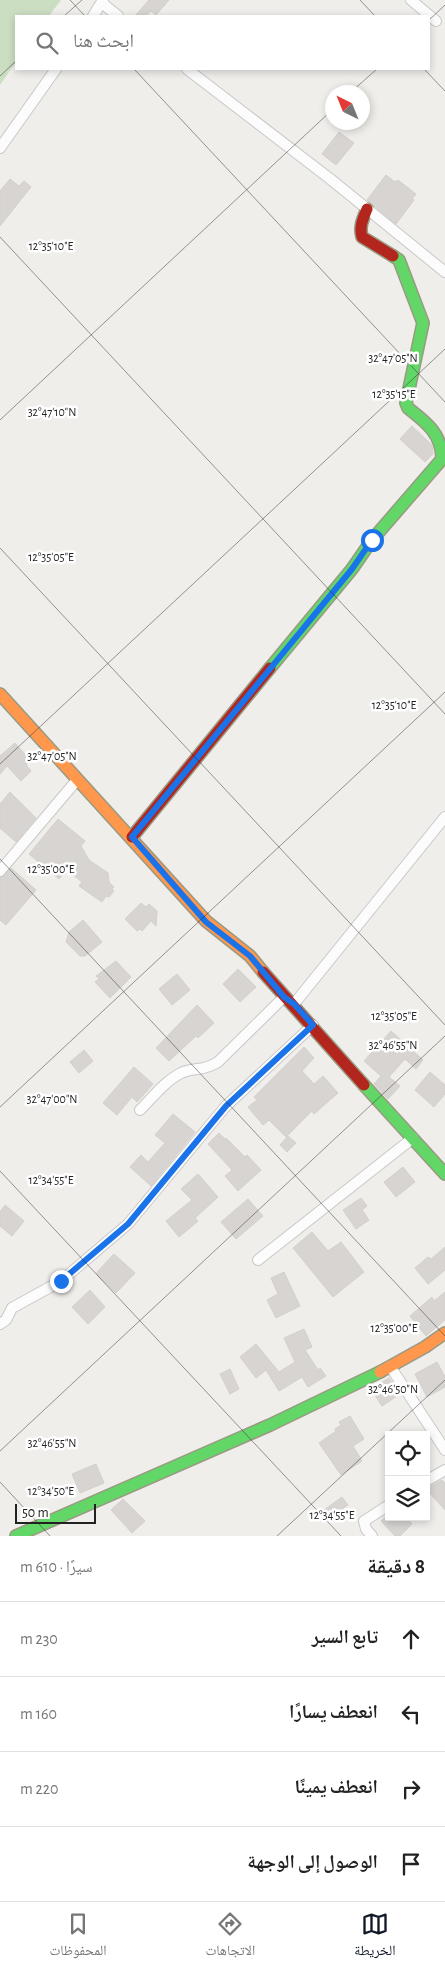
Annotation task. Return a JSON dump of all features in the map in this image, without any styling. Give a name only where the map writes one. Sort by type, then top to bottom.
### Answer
[{"type":"street","points":[[411,0],[429,15]]},
{"type":"street","points":[[93,15],[102,2],[117,15]]},
{"type":"street","points":[[430,16],[436,21]]},
{"type":"street","points":[[0,148],[55,70]]},
{"type":"street","points":[[188,70],[445,272]]},
{"type":"street","points":[[132,837],[352,569],[372,540],[442,459],[445,446],[441,435],[433,426],[408,408],[406,403],[421,340],[422,314],[399,260],[392,254],[364,240],[359,233],[358,224],[366,209]]},
{"type":"street","points":[[0,694],[77,780],[132,837],[206,922],[250,956],[445,1174]]},
{"type":"street","points":[[0,871],[77,780]]},
{"type":"street","points":[[140,1110],[170,1079],[183,1072],[208,1068],[218,1062],[289,1001],[445,817]]},
{"type":"street","points":[[0,1324],[6,1320],[12,1308],[61,1281],[128,1224],[226,1106],[313,1025]]},
{"type":"street","points":[[258,1260],[413,1138]]},
{"type":"street","points":[[16,1536],[137,1480],[322,1401],[390,1366],[445,1333]]},
{"type":"street","points":[[390,1366],[445,1450]]},
{"type":"street","points":[[430,1479],[445,1470]]},
{"type":"street","points":[[372,1536],[366,1529],[364,1521],[385,1508]]},
{"type":"green space","points":[[0,0],[61,0],[50,15],[15,15],[15,63],[0,85]]},
{"type":"building","points":[[149,0],[169,0],[156,15],[151,11],[147,15],[136,15]]},
{"type":"building","points":[[339,132],[354,143],[336,165],[322,154]]},
{"type":"building","points":[[386,175],[395,182],[398,180],[416,194],[412,199],[414,200],[396,224],[367,200]]},
{"type":"building","points":[[10,179],[19,186],[24,181],[31,187],[0,226],[0,191]]},
{"type":"building","points":[[412,426],[432,445],[433,454],[425,462],[400,439]]},
{"type":"building","points":[[15,743],[31,761],[26,765],[31,771],[21,781],[7,766],[0,774],[0,756]]},
{"type":"building","points":[[10,792],[36,818],[16,842],[0,828],[0,804]]},
{"type":"building","points":[[58,819],[85,841],[81,846],[89,860],[108,873],[109,882],[114,887],[112,889],[114,891],[109,897],[106,896],[102,902],[79,886],[82,882],[67,870],[59,879],[29,854]]},
{"type":"building","points":[[11,868],[36,890],[6,925],[0,920],[0,878]]},
{"type":"building","points":[[141,903],[146,907],[149,904],[157,911],[156,926],[151,921],[142,931],[140,929],[137,931],[125,919]]},
{"type":"building","points":[[83,920],[102,942],[85,956],[80,956],[66,942],[69,932]]},
{"type":"building","points":[[116,961],[131,977],[110,998],[95,982],[99,979],[96,976]]},
{"type":"building","points":[[238,969],[256,987],[240,1002],[223,984]]},
{"type":"building","points":[[177,974],[190,990],[172,1005],[159,989]]},
{"type":"building","points":[[197,1005],[214,1023],[198,1038],[196,1036],[169,1061],[156,1048]]},
{"type":"building","points":[[391,1031],[423,1060],[416,1069],[405,1059],[389,1077],[400,1086],[388,1099],[374,1084],[381,1076],[364,1061]]},
{"type":"building","points":[[304,1047],[314,1058],[302,1071],[314,1084],[323,1076],[338,1093],[314,1114],[312,1111],[286,1137],[269,1120],[263,1125],[248,1107],[257,1100],[254,1097]]},
{"type":"building","points":[[84,1050],[93,1061],[79,1073],[70,1062]]},
{"type":"building","points":[[134,1067],[153,1084],[137,1102],[132,1097],[117,1115],[103,1103]]},
{"type":"building","points":[[430,1072],[445,1085],[445,1094],[434,1107],[415,1090]]},
{"type":"building","points":[[173,1114],[195,1132],[151,1186],[130,1167],[141,1155],[148,1162],[165,1143],[155,1135]]},
{"type":"building","points":[[219,1133],[245,1157],[247,1155],[261,1170],[238,1191],[225,1176],[232,1170],[208,1144]]},
{"type":"building","points":[[288,1136],[296,1143],[287,1152],[280,1145]]},
{"type":"building","points":[[403,1167],[415,1182],[396,1197],[384,1182]]},
{"type":"building","points":[[198,1174],[218,1197],[195,1218],[198,1221],[179,1237],[166,1221],[192,1200],[181,1189]]},
{"type":"building","points":[[361,1198],[367,1206],[362,1210],[369,1220],[356,1229],[343,1210]]},
{"type":"building","points":[[248,1199],[263,1216],[236,1239],[221,1222]]},
{"type":"building","points":[[5,1205],[24,1221],[12,1236],[0,1226],[0,1212]]},
{"type":"building","points":[[312,1232],[328,1251],[341,1242],[364,1272],[333,1297],[293,1248]]},
{"type":"building","points":[[445,1247],[445,1270],[428,1284],[415,1268],[428,1257],[431,1259]]},
{"type":"building","points":[[114,1254],[135,1273],[116,1293],[97,1275],[97,1272]]},
{"type":"building","points":[[284,1272],[300,1306],[276,1318],[267,1300],[278,1294],[271,1278]]},
{"type":"building","points":[[90,1290],[105,1307],[88,1324],[72,1307]]},
{"type":"building","points":[[445,1292],[445,1320],[426,1336],[410,1316],[432,1297],[434,1301]]},
{"type":"building","points":[[304,1329],[312,1347],[305,1350],[318,1370],[320,1368],[326,1376],[308,1387],[302,1377],[279,1391],[266,1370],[256,1378],[240,1357],[256,1344],[279,1372],[295,1362],[284,1338]]},
{"type":"building","points":[[437,1362],[445,1377],[445,1387],[427,1397],[415,1374]]},
{"type":"building","points":[[230,1369],[239,1389],[230,1394],[220,1374]]},
{"type":"building","points":[[389,1378],[400,1394],[382,1406],[371,1389]]},
{"type":"building","points":[[350,1416],[364,1439],[353,1446],[362,1461],[341,1475],[319,1443],[336,1431],[335,1429],[341,1425],[339,1422]]},
{"type":"building","points":[[96,1464],[104,1483],[80,1493],[72,1474]]},
{"type":"building","points":[[442,1480],[445,1483],[445,1510],[430,1493],[430,1487]]},
{"type":"building","points":[[342,1497],[348,1505],[330,1518],[324,1510]]},
{"type":"building","points":[[123,1499],[145,1521],[132,1533],[111,1510]]},
{"type":"building","points":[[385,1518],[385,1521],[409,1521],[412,1524],[400,1536],[395,1536],[381,1521]]},
{"type":"traffic: fast","points":[[270,668],[352,569],[372,540],[442,459],[439,442],[432,429],[408,408],[406,403],[423,323],[399,260],[393,256]]},
{"type":"traffic: fast","points":[[364,1085],[445,1174]]},
{"type":"traffic: fast","points":[[16,1536],[270,1425],[380,1372]]},
{"type":"traffic: slow","points":[[0,694],[206,921],[250,956],[263,972]]},
{"type":"traffic: slow","points":[[380,1372],[425,1347],[445,1333]]},
{"type":"traffic: jam","points":[[367,209],[361,226],[362,237],[393,256]]},
{"type":"traffic: jam","points":[[132,837],[270,668]]},
{"type":"traffic: jam","points":[[263,972],[364,1085]]},
{"type":"route","points":[[61,1281],[128,1224],[226,1106],[313,1025],[294,1004],[284,997],[250,956],[206,922],[132,837],[352,569],[372,540]]}]
